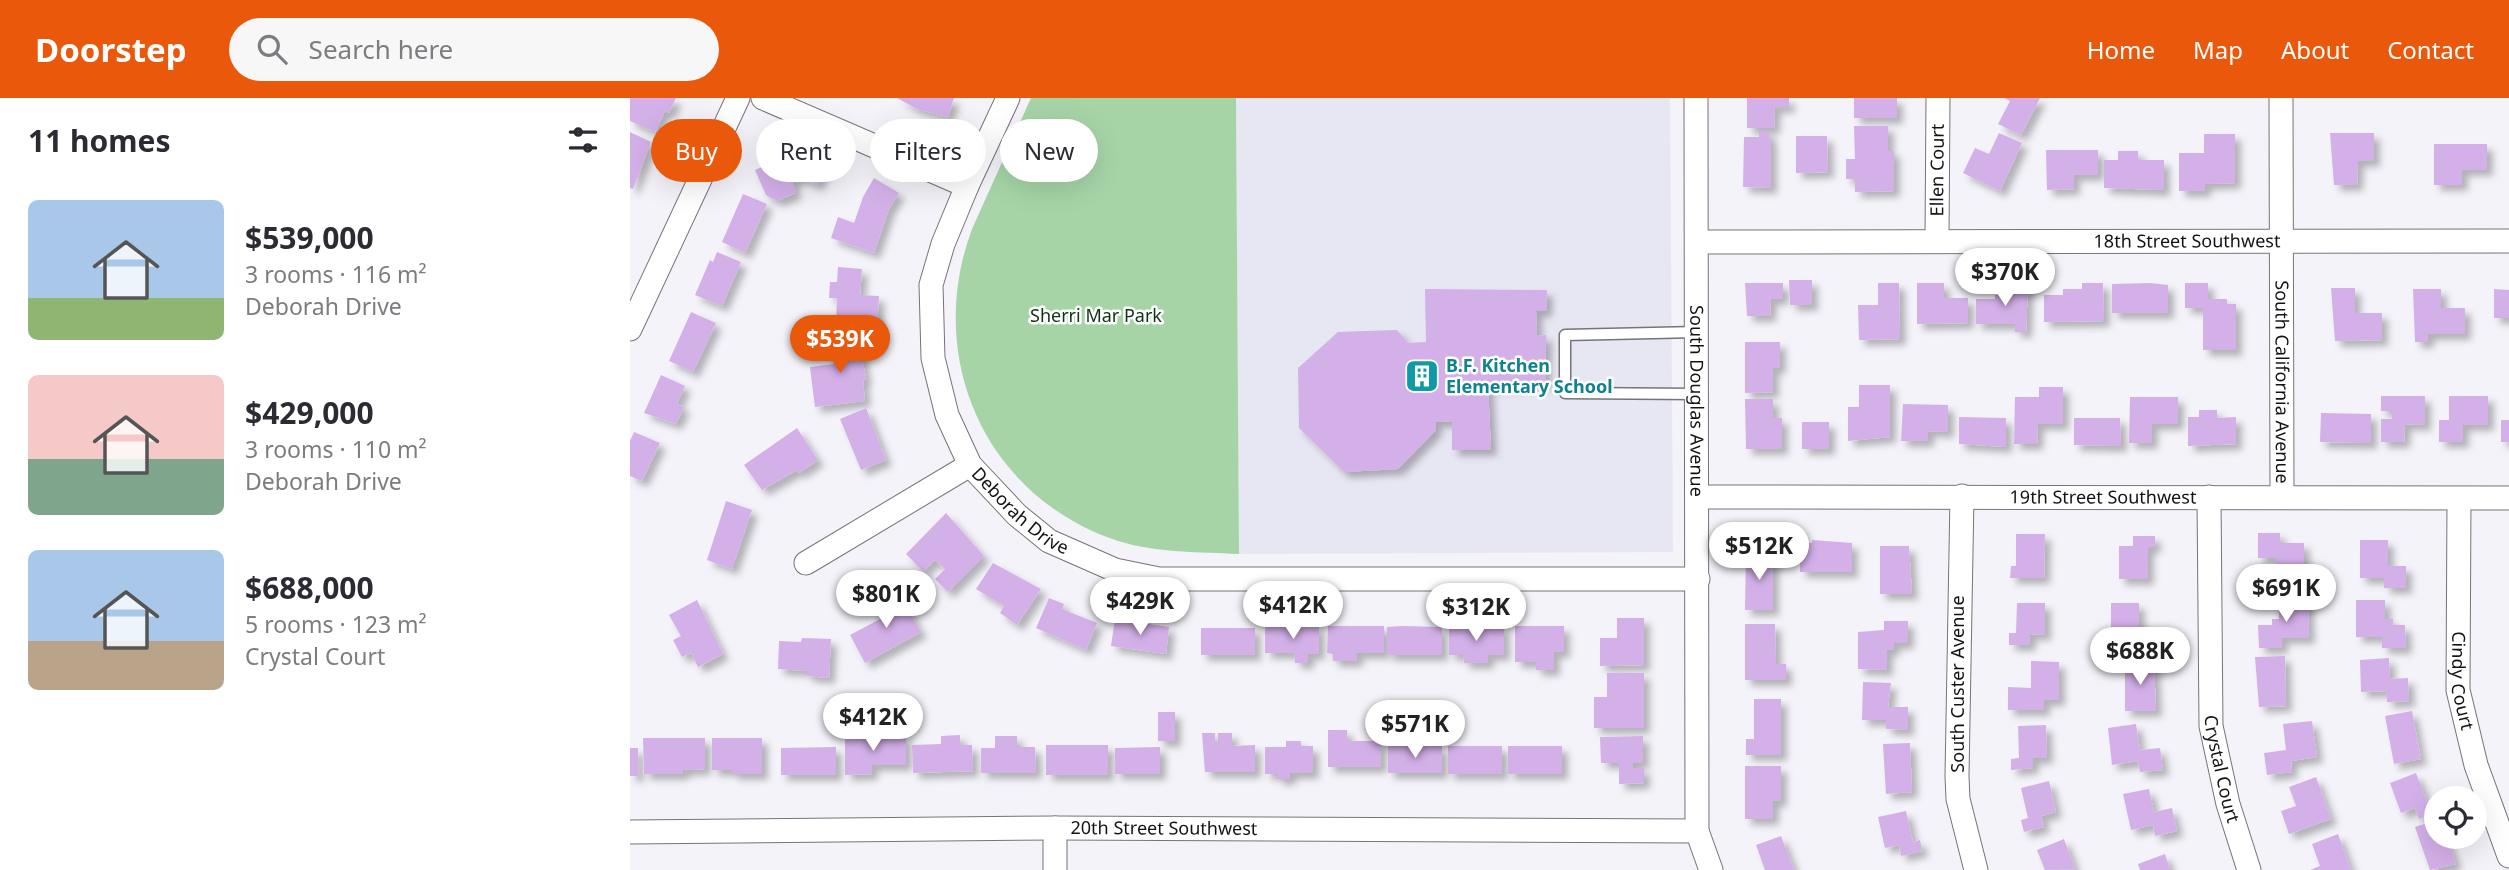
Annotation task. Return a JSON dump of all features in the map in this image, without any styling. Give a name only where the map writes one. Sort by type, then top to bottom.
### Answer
[{"type":"street","points":[[630,329],[738,98]]},
{"type":"street","points":[[763,98],[967,186]]},
{"type":"street","name":"Deborah Drive","points":[[1008,98],[943,244],[932,285],[930,312],[933,358],[947,415],[970,465],[1017,515],[1049,541],[1080,557],[1135,576],[1159,579],[1698,579]]},
{"type":"street","name":"South Douglas Avenue","points":[[1696,98],[1699,497],[1697,831],[1712,870]]},
{"type":"street","name":"Ellen Court","points":[[1937,240],[1938,98]]},
{"type":"street","name":"South California Avenue","points":[[2281,98],[2282,498]]},
{"type":"street","name":"18th Street Southwest","points":[[1697,242],[2509,242]]},
{"type":"street","points":[[806,563],[970,465]]},
{"type":"street","name":"South Custer Avenue","points":[[1962,496],[1957,776],[1958,799],[1976,870]]},
{"type":"street","name":"19th Street Southwest","points":[[1699,497],[2509,498]]},
{"type":"street","name":"Crystal Court","points":[[2209,498],[2211,726],[2228,804],[2249,870]]},
{"type":"street","name":"Cindy Court","points":[[2459,499],[2458,690],[2476,765],[2509,856]]},
{"type":"street","points":[[1055,828],[1055,870]]},
{"type":"street","name":"20th Street Southwest","points":[[630,832],[1055,828],[1697,831]]},
{"type":"lane","points":[[1697,332],[1565,335],[1565,393],[1698,394]]},
{"type":"shaded area","points":[[1236,98],[1670,98],[1673,552],[1239,554]]},
{"type":"green space","name":"Sherri Mar Park","points":[[1031,98],[1236,98],[1239,554],[1178,551],[1133,545],[1072,520],[1032,492],[1001,457],[977,417],[962,373],[956,326],[959,278],[972,229],[1000,167],[1000,182],[1098,182],[1098,119],[1022,119]]},
{"type":"building","points":[[630,98],[676,98],[669,113],[665,111],[661,119],[651,119],[651,130],[630,121]]},
{"type":"building","points":[[897,98],[954,98],[948,117],[917,109]]},
{"type":"building","points":[[1747,98],[1789,98],[1789,107],[1775,107],[1774,128],[1747,128]]},
{"type":"building","points":[[1854,98],[1897,98],[1897,118],[1854,118]]},
{"type":"building","points":[[2004,98],[2040,98],[2021,135],[1998,124],[2010,101]]},
{"type":"building","points":[[1854,126],[1888,126],[1888,151],[1894,151],[1894,191],[1855,192],[1855,179],[1846,179],[1846,159],[1855,159]]},
{"type":"building","points":[[1759,131],[1769,131],[1771,138],[1771,188],[1743,187],[1744,137],[1759,137]]},
{"type":"building","points":[[630,132],[651,142],[633,189],[630,188]]},
{"type":"building","points":[[1999,133],[2022,143],[2000,191],[1963,173],[1975,148],[1989,154]]},
{"type":"building","points":[[2330,133],[2374,133],[2374,161],[2358,161],[2357,185],[2334,185]]},
{"type":"building","points":[[2204,134],[2235,134],[2235,183],[2205,184],[2205,191],[2179,191],[2179,153],[2204,153]]},
{"type":"building","points":[[1796,136],[1827,136],[1828,172],[1796,173]]},
{"type":"building","points":[[2434,144],[2487,144],[2487,170],[2462,170],[2462,185],[2434,185]]},
{"type":"building","points":[[2046,150],[2098,150],[2098,175],[2074,175],[2074,189],[2047,190]]},
{"type":"building","points":[[2118,151],[2138,151],[2138,160],[2164,160],[2164,190],[2104,188],[2104,160],[2118,160]]},
{"type":"building","points":[[760,182],[792,182],[796,193],[777,201],[766,195]]},
{"type":"building","points":[[872,182],[881,182],[899,193],[889,209],[874,253],[831,238],[838,217],[854,223]]},
{"type":"building","points":[[743,194],[767,204],[745,253],[722,242]]},
{"type":"building","points":[[717,252],[741,262],[722,306],[695,295],[710,260],[713,262]]},
{"type":"building","points":[[838,267],[862,269],[860,295],[879,296],[877,326],[836,323],[837,298],[829,298],[830,282],[837,282]]},
{"type":"building","points":[[1789,280],[1812,280],[1812,305],[1790,305]]},
{"type":"building","points":[[1745,283],[1783,283],[1783,299],[1771,299],[1770,316],[1747,316]]},
{"type":"building","points":[[1878,283],[1899,283],[1900,339],[1859,340],[1858,305],[1878,305]]},
{"type":"building","points":[[1917,283],[1944,283],[1944,298],[1968,298],[1968,323],[1917,324]]},
{"type":"building","points":[[2082,283],[2103,283],[2104,321],[2044,322],[2044,295],[2063,295],[2063,289],[2082,289]]},
{"type":"building","points":[[2185,283],[2208,283],[2208,299],[2227,299],[2227,304],[2236,304],[2236,350],[2203,350],[2203,308],[2185,308]]},
{"type":"building","points":[[2001,284],[2028,284],[2026,332],[2015,332],[2015,324],[1976,324],[1976,299],[1995,299],[1995,295],[2001,295]]},
{"type":"building","points":[[2112,284],[2168,285],[2168,313],[2112,313]]},
{"type":"building","points":[[2331,288],[2355,288],[2355,313],[2382,313],[2382,340],[2335,341]]},
{"type":"building","name":"B.F. Kitchen Elementary School","points":[[1425,289],[1547,290],[1546,311],[1536,311],[1537,336],[1546,335],[1545,384],[1488,386],[1491,450],[1452,450],[1452,422],[1436,421],[1436,430],[1398,469],[1344,472],[1299,428],[1298,368],[1338,332],[1397,330],[1408,343],[1426,342]]},
{"type":"building","points":[[2413,289],[2441,289],[2441,308],[2465,308],[2465,334],[2428,334],[2428,342],[2415,342]]},
{"type":"building","points":[[2494,289],[2509,290],[2509,318],[2494,318]]},
{"type":"building","points":[[691,312],[716,323],[693,372],[669,361]]},
{"type":"building","points":[[858,336],[866,379],[863,380],[865,401],[815,407],[810,367],[834,364],[831,340]]},
{"type":"building","points":[[1745,342],[1780,342],[1780,368],[1773,368],[1773,392],[1745,393]]},
{"type":"building","points":[[661,375],[685,386],[677,404],[684,407],[676,424],[644,413]]},
{"type":"building","points":[[1859,385],[1890,385],[1890,437],[1848,441],[1848,407],[1859,407]]},
{"type":"building","points":[[2039,387],[2063,387],[2063,424],[2038,424],[2037,444],[2014,444],[2015,397],[2039,397]]},
{"type":"building","points":[[2381,396],[2425,396],[2425,425],[2405,424],[2404,442],[2381,442],[2381,419],[2392,419],[2392,411],[2381,411]]},
{"type":"building","points":[[2449,396],[2488,396],[2488,425],[2463,425],[2463,442],[2439,442],[2439,420],[2449,420]]},
{"type":"building","points":[[2130,397],[2178,397],[2178,424],[2152,424],[2152,443],[2129,443]]},
{"type":"building","points":[[1745,399],[1773,399],[1773,418],[1782,418],[1782,449],[1746,449]]},
{"type":"building","points":[[1903,404],[1948,405],[1948,432],[1928,431],[1928,441],[1901,441]]},
{"type":"building","points":[[866,408],[886,460],[861,470],[840,419]]},
{"type":"building","points":[[2199,410],[2217,410],[2217,418],[2236,417],[2236,444],[2188,446],[2188,417],[2199,417]]},
{"type":"building","points":[[2321,413],[2371,414],[2371,443],[2320,442]]},
{"type":"building","points":[[1959,417],[2006,418],[2006,447],[1959,444]]},
{"type":"building","points":[[2074,418],[2120,418],[2121,446],[2074,445]]},
{"type":"building","points":[[2501,420],[2509,420],[2509,442],[2501,442]]},
{"type":"building","points":[[1802,422],[1829,422],[1829,449],[1802,449]]},
{"type":"building","points":[[797,428],[818,460],[799,473],[797,470],[762,490],[744,465]]},
{"type":"building","points":[[634,432],[660,443],[642,481],[630,476],[630,441]]},
{"type":"building","points":[[726,501],[752,510],[732,569],[707,560]]},
{"type":"building","points":[[946,513],[984,556],[948,592],[935,579],[945,569],[935,560],[923,571],[906,554]]},
{"type":"building","points":[[2258,533],[2280,533],[2280,543],[2304,543],[2304,581],[2276,581],[2276,558],[2258,558]]},
{"type":"building","points":[[2016,534],[2045,534],[2044,578],[2010,578],[2011,566],[2016,566]]},
{"type":"building","points":[[2133,536],[2155,536],[2155,547],[2148,547],[2148,579],[2119,579],[2119,546],[2133,546]]},
{"type":"building","points":[[1812,540],[1852,543],[1852,572],[1800,572],[1800,543],[1812,543]]},
{"type":"building","points":[[2360,540],[2388,540],[2388,566],[2406,566],[2406,588],[2384,588],[2384,578],[2360,578]]},
{"type":"building","points":[[1880,546],[1909,546],[1912,594],[1880,594]]},
{"type":"building","points":[[1746,554],[1773,554],[1773,610],[1745,610]]},
{"type":"building","points":[[993,563],[1041,589],[1017,625],[1000,613],[1004,606],[976,589]]},
{"type":"building","points":[[900,595],[921,632],[865,663],[850,635],[882,618],[876,608]]},
{"type":"building","points":[[1049,598],[1064,604],[1062,609],[1097,623],[1086,650],[1036,628]]},
{"type":"building","points":[[2279,599],[2308,599],[2309,638],[2282,638],[2282,648],[2259,648],[2258,625],[2272,625],[2272,619],[2279,619]]},
{"type":"building","points":[[697,600],[723,654],[698,667],[691,653],[682,657],[673,640],[681,636],[669,615]]},
{"type":"building","points":[[2356,600],[2385,600],[2385,619],[2393,619],[2393,625],[2405,625],[2406,648],[2382,648],[2382,637],[2356,637]]},
{"type":"building","points":[[2017,603],[2045,603],[2045,635],[2030,634],[2030,645],[2009,645],[2009,633],[2016,633]]},
{"type":"building","points":[[2111,603],[2139,603],[2139,627],[2157,627],[2157,650],[2134,649],[2134,641],[2111,641]]},
{"type":"building","points":[[1617,618],[1644,618],[1644,665],[1600,666],[1600,638],[1617,638]]},
{"type":"building","points":[[1115,619],[1169,627],[1166,654],[1111,646]]},
{"type":"building","points":[[1884,621],[1908,621],[1908,643],[1894,643],[1894,650],[1887,650],[1887,670],[1858,669],[1858,632],[1884,630]]},
{"type":"building","points":[[1745,624],[1775,624],[1776,664],[1786,664],[1786,680],[1745,680]]},
{"type":"building","points":[[1265,626],[1319,626],[1319,654],[1308,654],[1308,663],[1295,663],[1294,653],[1265,653]]},
{"type":"building","points":[[1328,626],[1384,626],[1384,653],[1357,653],[1357,661],[1333,661],[1333,654],[1327,653]]},
{"type":"building","points":[[1515,626],[1564,626],[1564,652],[1554,652],[1554,670],[1536,670],[1536,662],[1515,662]]},
{"type":"building","points":[[1387,627],[1442,627],[1442,655],[1387,655]]},
{"type":"building","points":[[1449,627],[1504,627],[1504,655],[1488,655],[1488,663],[1464,663],[1463,655],[1449,655]]},
{"type":"building","points":[[1201,628],[1255,628],[1255,655],[1201,655]]},
{"type":"building","points":[[802,638],[831,639],[829,678],[807,676],[807,671],[778,669],[779,641],[801,642]]},
{"type":"building","points":[[2285,656],[2286,706],[2259,707],[2255,657]]},
{"type":"building","points":[[2389,658],[2390,679],[2408,678],[2409,701],[2387,702],[2386,691],[2361,692],[2360,660]]},
{"type":"building","points":[[2031,661],[2059,662],[2059,700],[2044,700],[2044,710],[2008,710],[2008,687],[2031,688]]},
{"type":"building","points":[[2125,663],[2154,663],[2156,711],[2125,711]]},
{"type":"building","points":[[1607,673],[1644,673],[1644,728],[1594,728],[1594,697],[1607,697]]},
{"type":"building","points":[[1863,682],[1891,683],[1888,707],[1908,707],[1908,730],[1886,729],[1886,720],[1862,720]]},
{"type":"building","points":[[1754,699],[1781,699],[1781,755],[1746,755],[1746,739],[1754,739]]},
{"type":"building","points":[[2412,711],[2421,759],[2394,764],[2385,716]]},
{"type":"building","points":[[1158,712],[1175,712],[1175,741],[1158,741]]},
{"type":"building","points":[[2312,721],[2317,757],[2291,761],[2292,772],[2267,775],[2264,753],[2286,750],[2283,724]]},
{"type":"building","points":[[2136,724],[2140,750],[2160,748],[2163,770],[2140,772],[2138,761],[2112,765],[2108,728]]},
{"type":"building","points":[[2046,725],[2047,758],[2033,758],[2033,768],[2011,770],[2011,759],[2019,758],[2018,726]]},
{"type":"building","points":[[1328,730],[1347,730],[1347,741],[1381,741],[1381,767],[1328,767]]},
{"type":"building","points":[[1202,733],[1215,733],[1215,744],[1218,744],[1218,733],[1232,733],[1232,746],[1255,745],[1255,772],[1205,772]]},
{"type":"building","points":[[960,735],[960,745],[972,745],[973,771],[913,773],[912,745],[941,744],[941,736]]},
{"type":"building","points":[[845,736],[906,736],[906,765],[872,765],[872,774],[845,775]]},
{"type":"building","points":[[995,736],[1017,736],[1017,747],[1035,747],[1036,773],[981,773],[981,748],[995,748]]},
{"type":"building","points":[[1643,736],[1643,763],[1633,763],[1633,768],[1644,768],[1644,783],[1619,784],[1619,763],[1601,763],[1600,737]]},
{"type":"building","points":[[643,738],[705,738],[705,769],[683,770],[683,774],[644,774]]},
{"type":"building","points":[[712,738],[762,738],[762,774],[732,774],[732,770],[712,770]]},
{"type":"building","points":[[1286,741],[1301,741],[1301,746],[1313,746],[1313,773],[1290,773],[1290,779],[1277,779],[1277,774],[1265,774],[1265,747],[1286,747]]},
{"type":"building","points":[[1910,743],[1912,792],[1886,794],[1883,744]]},
{"type":"building","points":[[1046,745],[1108,745],[1108,775],[1046,775]]},
{"type":"building","points":[[1388,746],[1442,746],[1442,773],[1388,773]]},
{"type":"building","points":[[1448,746],[1502,746],[1502,774],[1448,774]]},
{"type":"building","points":[[1508,746],[1562,746],[1562,774],[1508,774]]},
{"type":"building","points":[[836,747],[836,775],[781,775],[781,748]]},
{"type":"building","points":[[1160,747],[1160,774],[1115,774],[1115,748]]},
{"type":"building","points":[[630,748],[638,748],[638,776],[630,776]]},
{"type":"building","points":[[1745,766],[1781,766],[1781,801],[1773,801],[1773,819],[1745,819]]},
{"type":"building","points":[[2416,773],[2424,794],[2424,817],[2419,819],[2415,808],[2401,813],[2390,783]]},
{"type":"building","points":[[2316,777],[2331,819],[2289,834],[2281,811],[2296,806],[2289,787]]},
{"type":"building","points":[[2049,781],[2056,812],[2041,816],[2044,827],[2024,832],[2021,820],[2028,818],[2021,788]]},
{"type":"building","points":[[2149,789],[2154,812],[2172,808],[2177,831],[2155,836],[2153,825],[2131,830],[2123,794]]},
{"type":"building","points":[[1906,811],[1913,842],[1920,840],[1922,851],[1901,856],[1899,845],[1885,848],[1878,817]]},
{"type":"building","points":[[2424,824],[2424,849],[2451,849],[2456,864],[2430,870],[2415,827]]},
{"type":"building","points":[[2338,834],[2351,870],[2310,870],[2320,866],[2312,844]]},
{"type":"building","points":[[1781,836],[1794,870],[1765,870],[1756,845]]},
{"type":"building","points":[[2064,839],[2075,869],[2045,870],[2037,850]]},
{"type":"building","points":[[2165,854],[2170,870],[2140,870],[2138,864]]},
{"type":"place","name":"B.F. Kitchen Elementary School","points":[[1422,376]]}]
